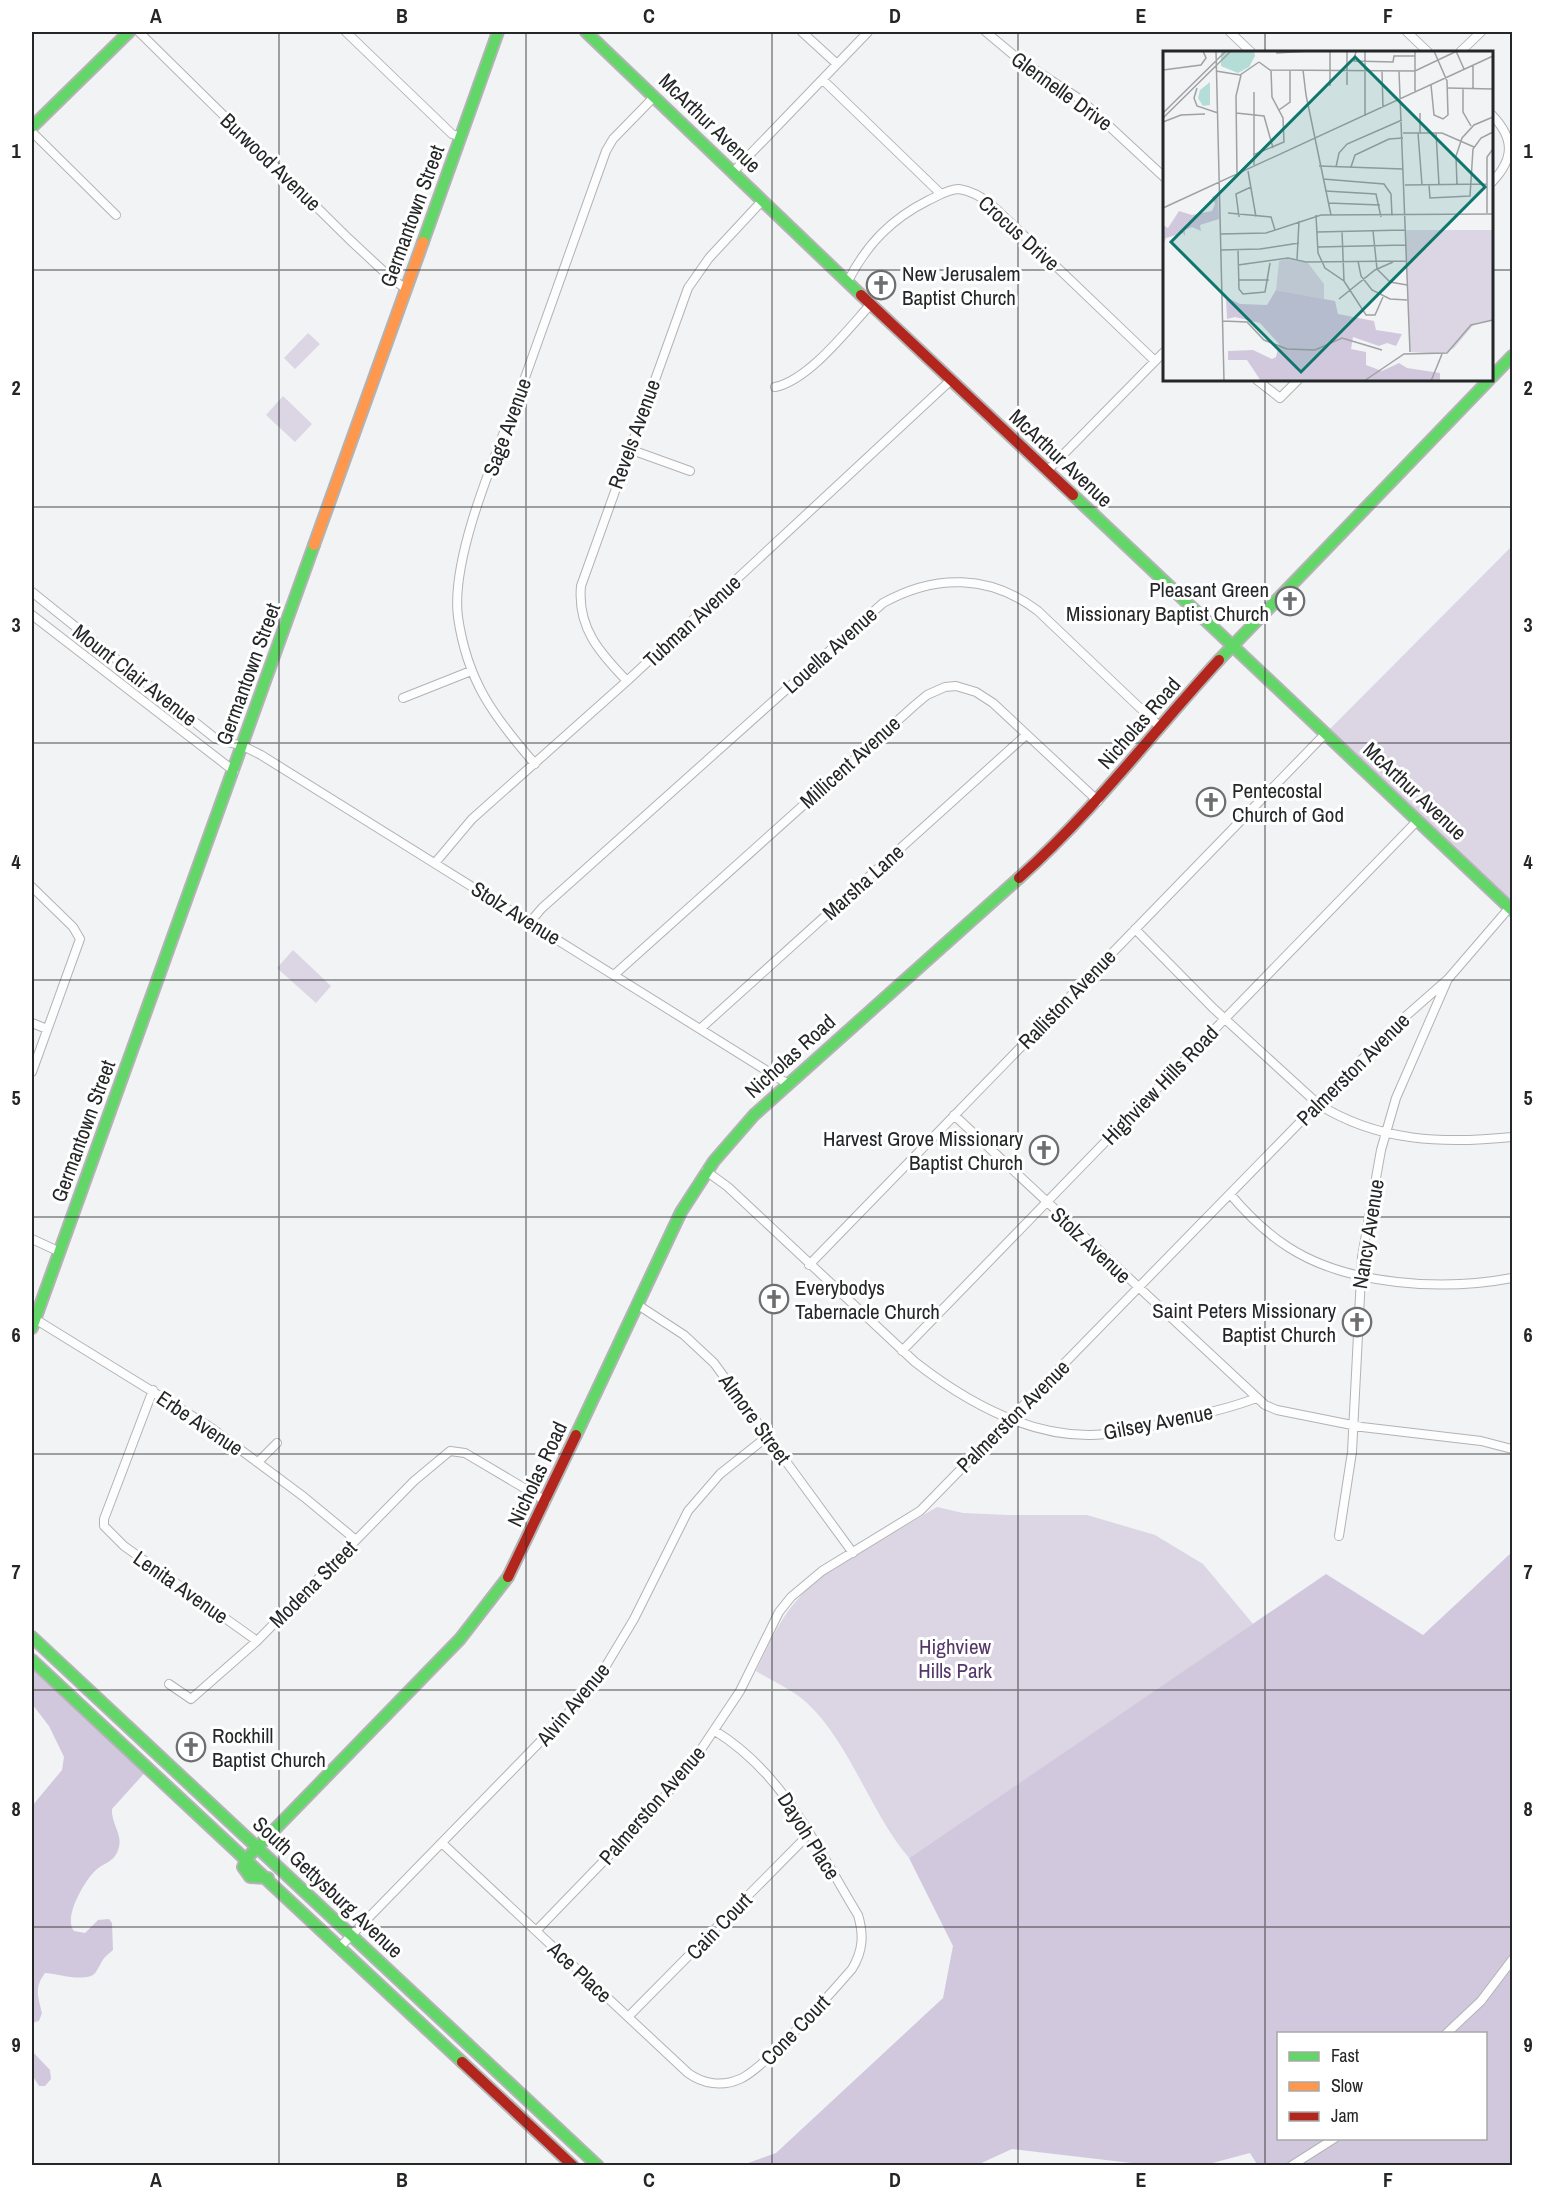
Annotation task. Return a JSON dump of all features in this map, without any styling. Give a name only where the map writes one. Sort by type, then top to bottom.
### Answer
[{"type":"street","points":[[32,127],[129,32]]},
{"type":"street","name":"Burwood Avenue","points":[[139,32],[350,239],[393,280],[406,289]]},
{"type":"street","points":[[346,32],[452,134],[461,137]]},
{"type":"street","name":"Germantown Street","points":[[33,1323],[234,771],[498,32]]},
{"type":"street","name":"McArthur Avenue","points":[[586,32],[1511,909]]},
{"type":"street","points":[[802,32],[837,64]]},
{"type":"street","points":[[733,172],[868,32]]},
{"type":"street","name":"Glennelle Drive","points":[[986,32],[1017,58],[1089,106],[1163,176]]},
{"type":"street","points":[[1230,32],[1250,51]]},
{"type":"street","points":[[1407,32],[1427,51]]},
{"type":"street","points":[[1461,51],[1481,32]]},
{"type":"street","points":[[823,80],[941,194],[904,214],[885,229],[864,253],[848,281]]},
{"type":"street","name":"Sage Avenue","points":[[535,764],[494,714],[471,671],[457,605],[461,566],[471,528],[606,151],[619,132],[654,97]]},
{"type":"street","points":[[1493,117],[1504,128],[1510,142],[1508,158],[1493,179]]},
{"type":"street","points":[[32,132],[116,215]]},
{"type":"street","name":"Crocus Drive","points":[[941,194],[957,189],[981,196],[1155,361]]},
{"type":"street","name":"Revels Avenue","points":[[627,681],[601,655],[589,636],[582,610],[581,594],[588,563],[688,288],[709,258],[762,201]]},
{"type":"street","points":[[775,387],[791,381],[820,357],[871,304]]},
{"type":"street","points":[[1047,471],[1163,353]]},
{"type":"street","name":"Nicholas Road","points":[[1493,375],[1512,356]]},
{"type":"street","name":"Tubman Avenue","points":[[435,863],[472,819],[627,681],[951,380]]},
{"type":"street","points":[[1258,381],[1280,398],[1297,381]]},
{"type":"street","name":"Nicholas Road","points":[[247,1858],[478,1618],[508,1578],[681,1212],[706,1171],[742,1126],[1046,854],[1098,801],[1159,726],[1487,381]]},
{"type":"street","points":[[629,449],[690,471]]},
{"type":"street","name":"Louella Avenue","points":[[530,922],[631,827],[883,603],[915,588],[944,581],[973,582],[1000,589],[1023,601],[1038,611],[1159,726]]},
{"type":"street","name":"Mount Clair Avenue","points":[[32,592],[216,739],[243,746]]},
{"type":"street","name":"Mount Clair Avenue","points":[[32,615],[189,739],[234,771]]},
{"type":"street","points":[[403,698],[471,671]]},
{"type":"street","name":"Millicent Avenue","points":[[614,975],[927,695],[951,686],[976,692],[993,703],[1098,801]]},
{"type":"street","name":"Ralliston Avenue","points":[[809,1265],[1325,734]]},
{"type":"street","name":"Marsha Lane","points":[[700,1029],[1026,735]]},
{"type":"street","name":"Stolz Avenue","points":[[243,746],[788,1084]]},
{"type":"street","name":"Highview Hills Road","points":[[902,1351],[1418,820]]},
{"type":"street","points":[[32,887],[79,935],[78,947],[32,1072]]},
{"type":"street","name":"Palmerston Avenue","points":[[536,1931],[654,1809],[715,1731],[740,1691],[779,1612],[813,1577],[920,1511],[1318,1104],[1406,1016],[1448,979],[1511,909]]},
{"type":"street","points":[[1135,929],[1225,1019],[1318,1104],[1335,1115],[1385,1134],[1438,1141],[1512,1137]]},
{"type":"street","name":"Nancy Avenue","points":[[1339,1536],[1348,1490],[1360,1275],[1385,1134],[1396,1098],[1448,979]]},
{"type":"street","points":[[32,1023],[47,1029]]},
{"type":"street","name":"Stolz Avenue","points":[[954,1115],[1256,1398]]},
{"type":"street","name":"Gilsey Avenue","points":[[706,1171],[728,1187],[902,1351],[951,1388],[1010,1418],[1050,1430],[1090,1435],[1142,1428],[1240,1405],[1256,1398]]},
{"type":"street","points":[[1230,1194],[1260,1225],[1288,1248],[1335,1269],[1360,1275],[1435,1284],[1512,1278]]},
{"type":"street","points":[[32,1239],[60,1252]]},
{"type":"street","name":"Almore Street","points":[[638,1305],[670,1324],[706,1354],[853,1553]]},
{"type":"street","name":"Erbe Avenue","points":[[33,1323],[153,1390],[258,1461],[356,1540]]},
{"type":"street","name":"Lenita Avenue","points":[[153,1390],[104,1519],[106,1531],[169,1580],[257,1641]]},
{"type":"street","points":[[1256,1398],[1277,1410],[1353,1425],[1481,1441],[1512,1449]]},
{"type":"street","name":"Alvin Avenue","points":[[340,1947],[443,1844],[574,1707],[604,1669],[634,1619],[688,1512],[727,1467],[768,1436]]},
{"type":"street","points":[[258,1461],[277,1443]]},
{"type":"street","name":"Modena Street","points":[[169,1684],[191,1699],[257,1641],[443,1454],[453,1450],[465,1453],[546,1501]]},
{"type":"street","name":"South Gettysburg Avenue","points":[[32,1637],[598,2166]]},
{"type":"street","name":"South Gettysburg Avenue","points":[[32,1660],[247,1858],[243,1867],[250,1877],[268,1878],[573,2166]]},
{"type":"street","name":"Dayoh Place","points":[[715,1731],[748,1754],[784,1792],[858,1915],[862,1939],[855,1964]]},
{"type":"street","name":"Cain Court","points":[[628,2017],[809,1834]]},
{"type":"street","name":"Ace Place","points":[[443,1844],[693,2077],[711,2083],[725,2083]]},
{"type":"street","points":[[1448,2032],[1481,2001],[1503,1975],[1512,1960]]},
{"type":"street","name":"Cone Court","points":[[725,2083],[745,2077],[758,2067],[842,1981],[855,1964]]},
{"type":"street","points":[[1503,1975],[1512,1977]]},
{"type":"street","points":[[1291,2166],[1333,2140]]},
{"type":"green space","points":[[308,333],[320,344],[295,369],[284,358]]},
{"type":"green space","points":[[283,396],[312,424],[295,442],[266,415]]},
{"type":"green space","points":[[1512,546],[1512,910],[1325,734]]},
{"type":"green space","points":[[293,950],[331,986],[316,1003],[277,968]]},
{"type":"green space","name":"Highview Hills Park","points":[[937,1507],[963,1513],[1087,1515],[1155,1535],[1203,1564],[1253,1624],[909,1858],[895,1840],[848,1757],[822,1719],[801,1698],[756,1671],[783,1619],[810,1586],[822,1576]]},
{"type":"shaded area","points":[[1512,1552],[1512,2165],[1258,2166],[1250,2153],[1205,2165],[1157,2166],[1012,2149],[977,2165],[740,2166],[776,2153],[943,1998],[953,1946],[909,1858],[1326,1574],[1423,1635]]},
{"type":"shaded area","points":[[32,1660],[149,1768],[112,1809],[119,1839],[118,1850],[114,1858],[97,1869],[85,1884],[76,1900],[71,1918],[74,1931],[85,1933],[98,1920],[109,1919],[112,1923],[113,1950],[92,1975],[79,1978],[45,1973],[38,1988],[42,2013],[39,2021],[32,2023],[32,1806],[62,1770],[64,1757],[49,1726],[32,1704]]},
{"type":"shaded area","points":[[32,2051],[50,2070],[51,2079],[45,2086],[39,2086],[32,2075]]},
{"type":"traffic: fast","points":[[32,127],[129,32]]},
{"type":"traffic: fast","points":[[423,242],[498,32]]},
{"type":"traffic: fast","points":[[586,32],[861,295]]},
{"type":"traffic: fast","points":[[1493,376],[1512,356]]},
{"type":"traffic: fast","points":[[1219,660],[1488,381]]},
{"type":"traffic: fast","points":[[1073,495],[1512,910]]},
{"type":"traffic: fast","points":[[32,1328],[314,545]]},
{"type":"traffic: fast","points":[[576,1435],[681,1212],[714,1161],[754,1115],[1019,878]]},
{"type":"traffic: fast","points":[[268,1878],[250,1877],[243,1867],[247,1858],[460,1639],[508,1577]]},
{"type":"traffic: fast","points":[[32,1637],[598,2166]]},
{"type":"traffic: fast","points":[[32,1660],[462,2062]]},
{"type":"traffic: slow","points":[[314,545],[423,242]]},
{"type":"traffic: jam","points":[[861,295],[1073,495]]},
{"type":"traffic: jam","points":[[1019,878],[1097,799],[1219,660]]},
{"type":"traffic: jam","points":[[508,1577],[576,1435]]},
{"type":"traffic: jam","points":[[462,2062],[573,2166]]},
{"type":"place","name":"New Jerusalem Baptist Church","points":[[881,285]]},
{"type":"place","name":"Pleasant Green Missionary Baptist Church","points":[[1290,601]]},
{"type":"place","name":"Pentecostal Church of God","points":[[1211,802]]},
{"type":"place","name":"Harvest Grove Missionary Baptist Church","points":[[1044,1150]]},
{"type":"place","name":"Everybodys Tabernacle Church","points":[[774,1299]]},
{"type":"place","name":"Saint Peters Missionary Baptist Church","points":[[1357,1322]]},
{"type":"place","name":"Rockhill Baptist Church","points":[[191,1747]]}]
